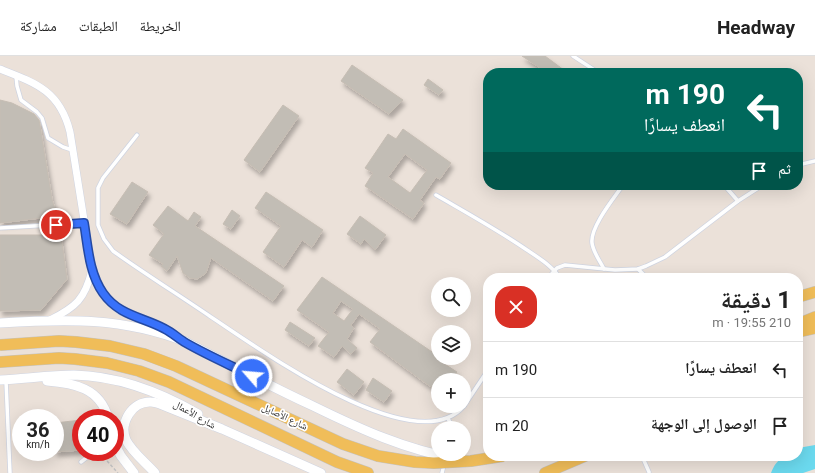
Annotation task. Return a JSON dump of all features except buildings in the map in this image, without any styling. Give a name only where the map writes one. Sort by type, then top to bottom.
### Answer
[{"type":"main road","points":[[803,296],[815,292]]},
{"type":"main road","points":[[803,322],[815,317]]},
{"type":"main road","points":[[803,331],[815,328]]},
{"type":"main road","name":"شارع الأصايل","points":[[0,345],[59,341],[99,344],[127,349],[176,366],[336,440],[378,456],[415,462],[440,463],[483,459]]},
{"type":"main road","name":"شارع الأصايل","points":[[0,362],[59,358],[75,359],[107,363],[138,371],[169,382],[337,462],[368,473]]},
{"type":"main road","points":[[546,473],[574,461]]},
{"type":"street","points":[[0,69],[46,91],[59,105],[68,122],[92,270],[103,293],[111,302],[120,310],[165,329],[186,342],[278,389],[369,433],[431,453]]},
{"type":"street","points":[[50,320],[68,311],[79,301],[86,288],[92,270]]},
{"type":"street","points":[[0,323],[50,320],[86,320],[122,324],[154,331],[186,342]]},
{"type":"street","name":"شارع الأعمال","points":[[3,380],[58,376],[91,376],[124,382],[156,393],[190,409],[222,429]]},
{"type":"street","name":"شارع الأعمال","points":[[24,378],[80,386],[87,389],[99,400],[105,409]]},
{"type":"street","name":"شارع الأعمال","points":[[155,473],[131,447],[126,440],[124,433],[126,418],[136,406],[151,402],[160,404],[222,429]]},
{"type":"street","points":[[222,429],[321,473]]},
{"type":"street","points":[[124,460],[134,473]]},
{"type":"lane","points":[[573,56],[591,68]]},
{"type":"lane","points":[[16,76],[21,100],[37,112],[42,118],[48,138],[63,147],[73,150]]},
{"type":"lane","points":[[137,135],[103,178],[98,188],[98,225],[104,239],[113,251],[283,365],[332,392],[365,407],[403,420],[435,421],[448,418],[456,413]]},
{"type":"lane","points":[[803,164],[815,161]]},
{"type":"lane","points":[[604,269],[594,248],[592,237],[593,232],[620,190]]},
{"type":"lane","points":[[728,190],[738,201]]},
{"type":"lane","points":[[552,273],[554,270],[565,265],[615,270],[638,269],[656,262],[755,190]]},
{"type":"lane","points":[[436,195],[506,235],[556,273]]},
{"type":"lane","points":[[0,228],[84,223]]},
{"type":"lane","points":[[638,269],[642,273]]},
{"type":"lane","points":[[471,396],[483,378]]},
{"type":"lane","points":[[3,380],[10,473]]},
{"type":"lane","points":[[442,473],[446,461]]},
{"type":"lane","points":[[644,461],[649,472]]},
{"type":"path","points":[[107,461],[118,473]]},
{"type":"water","points":[[815,445],[815,469],[803,473],[771,473],[778,461],[803,461],[803,447]]},
{"type":"route","points":[[56,225],[84,223],[92,270],[103,293],[120,310],[165,329],[186,342],[252,376]]}]
